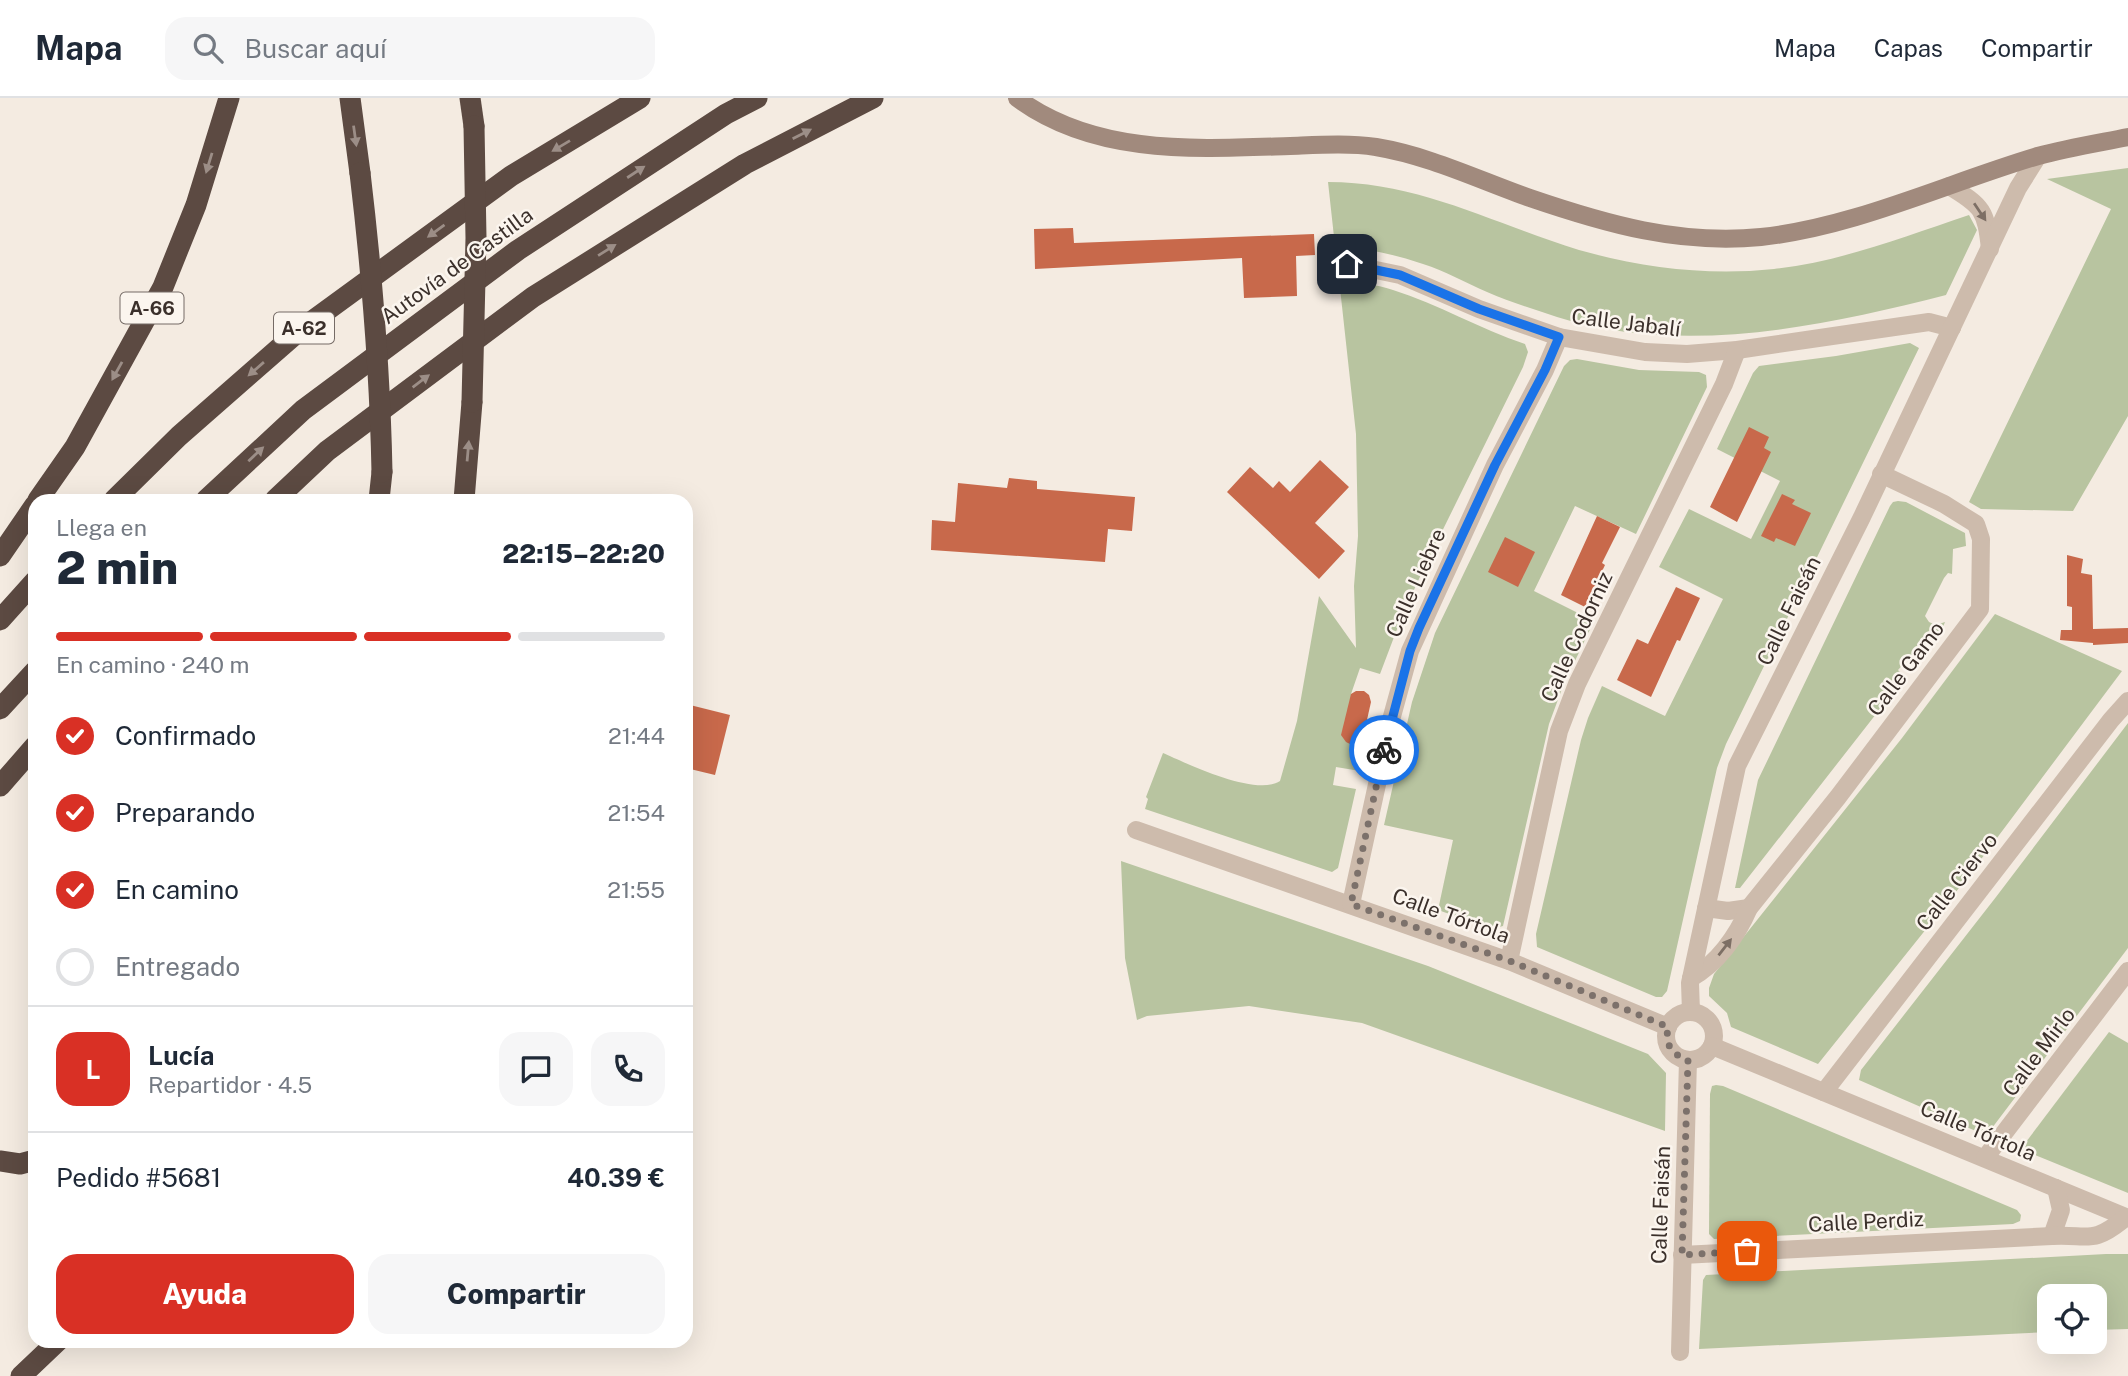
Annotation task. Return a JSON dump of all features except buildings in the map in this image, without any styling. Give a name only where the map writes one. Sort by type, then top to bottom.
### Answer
[{"type":"highway","name":"A-66","points":[[42,494],[75,447],[163,287],[196,205],[229,98]]},
{"type":"highway","points":[[349,98],[376,318],[382,472],[380,494]]},
{"type":"highway","points":[[464,494],[472,402],[475,238],[474,126],[470,98]]},
{"type":"highway","name":"Autovía de Castilla","points":[[120,494],[179,436],[300,330],[511,176],[640,98]]},
{"type":"highway","name":"Autovía de Castilla","points":[[212,494],[303,410],[518,250],[726,114],[757,98]]},
{"type":"highway","points":[[281,494],[327,451],[533,297],[745,164],[873,98]]},
{"type":"highway","name":"A-66","points":[[0,556],[28,515]]},
{"type":"highway","points":[[0,620],[28,589]]},
{"type":"highway","points":[[0,709],[28,679]]},
{"type":"highway","points":[[0,786],[28,754]]},
{"type":"highway","points":[[0,1161],[20,1164],[28,1162]]},
{"type":"highway","points":[[21,1376],[51,1348]]},
{"type":"street","points":[[1017,98],[1067,126],[1106,139],[1194,149],[1320,145],[1374,147],[1479,177],[1528,197],[1631,230],[1737,238],[1797,230],[1878,210],[2038,156],[2128,137]]},
{"type":"street","name":"Calle Faisán","points":[[1691,1012],[1691,978],[1737,766],[1850,540],[2018,188],[2038,156]]},
{"type":"street","points":[[1949,186],[1978,205],[1987,220],[1990,250]]},
{"type":"street","name":"Calle Jabalí","points":[[1347,264],[1400,275],[1479,309],[1559,337],[1645,352],[1687,354],[1737,350],[1929,322],[1952,328]]},
{"type":"street","name":"Calle Liebre","points":[[1351,904],[1391,720],[1410,651],[1495,465],[1545,370],[1559,337]]},
{"type":"street","name":"Calle Codorniz","points":[[1510,961],[1559,731],[1577,684],[1724,384],[1737,350]]},
{"type":"street","name":"Calle Gamo","points":[[1691,978],[1708,968],[1742,925],[1749,908],[1838,797],[1980,609],[1981,539],[1976,524],[1944,504],[1881,474]]},
{"type":"street","name":"Calle Ciervo","points":[[1824,1092],[2110,720],[2128,701]]},
{"type":"street","name":"Calle Tórtola","points":[[1136,830],[1510,961],[1668,1027]]},
{"type":"street","points":[[1706,908],[1728,911],[1749,908]]},
{"type":"street","name":"Calle Mirlo","points":[[1985,1158],[2128,971]]},
{"type":"street","points":[[1691,1012],[1708,1019],[1713,1027],[1714,1037],[1706,1054],[1688,1060],[1678,1056],[1670,1048],[1666,1038],[1673,1019],[1681,1013],[1691,1012]]},
{"type":"street","name":"Calle Tórtola","points":[[1712,1046],[2120,1216]]},
{"type":"street","name":"Calle Faisán","points":[[1680,1352],[1688,1060]]},
{"type":"street","points":[[2052,1236],[2062,1210],[2056,1188]]},
{"type":"street","name":"Calle Perdiz","points":[[1682,1255],[2071,1235],[2093,1238],[2107,1233],[2120,1216]]},
{"type":"green space","points":[[2128,168],[2128,416],[2073,511],[1981,509],[1969,502],[2111,209],[2047,179]]},
{"type":"green space","points":[[1328,182],[1394,189],[1456,206],[1579,250],[1627,262],[1700,271],[1749,271],[1799,266],[1873,247],[1969,215],[1977,230],[1946,295],[1850,317],[1752,333],[1653,335],[1605,329],[1557,317],[1504,299],[1412,260],[1335,246]]},
{"type":"green space","points":[[1339,279],[1380,286],[1410,296],[1525,344],[1528,352],[1424,568],[1380,674],[1360,668],[1351,694],[1362,742],[1366,743],[1360,771],[1336,767],[1333,785],[1356,789],[1338,868],[1332,872],[1145,809],[1148,799],[1146,797],[1163,753],[1239,782],[1269,785],[1280,781],[1297,721],[1319,596],[1356,648],[1356,434]]},
{"type":"green space","points":[[1910,343],[1919,348],[1726,744],[1717,768],[1667,991],[1662,997],[1656,997],[1537,947],[1536,934],[1581,740],[1602,686],[1665,716],[1723,599],[1659,567],[1689,509],[1751,539],[1780,481],[1717,449],[1753,373],[1759,366]]},
{"type":"green space","points":[[1570,360],[1639,370],[1699,372],[1706,375],[1707,387],[1636,534],[1575,506],[1534,591],[1594,621],[1563,686],[1549,724],[1503,926],[1492,929],[1438,910],[1453,840],[1384,825],[1412,702],[1435,633],[1564,366]]},
{"type":"green space","points":[[1898,501],[1906,502],[1965,533],[1966,546],[1953,549],[1952,574],[1948,573],[1944,578],[1925,616],[1929,622],[1936,625],[1945,622],[1943,627],[1922,655],[1916,650],[1898,670],[1905,677],[1740,888],[1735,888],[1758,780],[1890,506]]},
{"type":"green space","points":[[1995,614],[2122,671],[1967,878],[1818,1064],[1731,1027],[1727,1013],[1709,996],[1714,974],[1902,738]]},
{"type":"green space","points":[[2128,723],[2128,948],[1992,1128],[1985,1132],[1978,1132],[1859,1080],[1861,1070]]},
{"type":"green space","points":[[1121,861],[1428,966],[1648,1054],[1666,1073],[1665,1131],[1362,1023],[1249,1006],[1147,1016],[1137,1020],[1125,958]]},
{"type":"green space","points":[[2109,1032],[2128,1043],[2128,1193],[2023,1150],[2026,1142]]},
{"type":"green space","points":[[1716,1085],[2017,1210],[2021,1215],[2020,1221],[2013,1224],[1714,1239],[1709,1234],[1710,1094],[1712,1086]]},
{"type":"green space","points":[[2128,1254],[2128,1329],[2107,1330],[2107,1284],[2037,1284],[2037,1333],[1699,1349],[1703,1280],[1706,1275]]},
{"type":"way so far","points":[[1384,750],[1351,904],[1510,961],[1668,1027],[1666,1038],[1670,1048],[1678,1056],[1688,1060],[1682,1255],[1747,1251]]},
{"type":"route","points":[[1347,264],[1400,275],[1479,309],[1559,337],[1545,370],[1495,465],[1419,628],[1410,651],[1384,750]]}]
